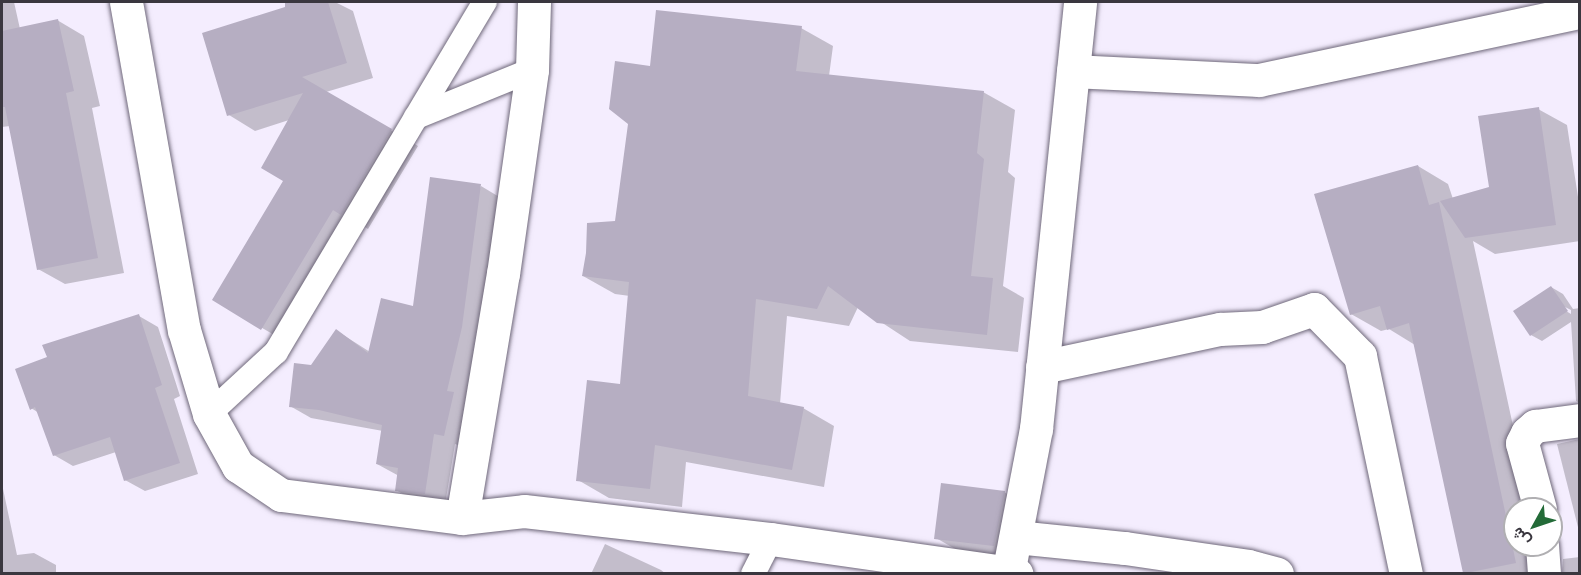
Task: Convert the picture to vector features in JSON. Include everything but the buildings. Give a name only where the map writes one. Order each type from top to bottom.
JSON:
[{"type":"street","points":[[126,2],[184,330],[210,414],[238,466],[280,495],[462,518],[524,511],[771,539],[1012,572],[1016,537],[1036,429],[1080,2]]},
{"type":"street","points":[[462,518],[503,274],[532,70],[534,2]]},
{"type":"street","points":[[1073,71],[1259,80],[1580,12]]},
{"type":"street","points":[[1042,367],[1220,329],[1262,327],[1314,309],[1360,356],[1406,573]]},
{"type":"street","points":[[1537,497],[1522,443],[1527,433],[1535,426],[1580,420]]},
{"type":"street","points":[[1016,537],[1125,548],[1248,566],[1277,573]]},
{"type":"street","points":[[1543,557],[1544,573]]},
{"type":"lane","points":[[210,414],[276,352],[485,2]]},
{"type":"lane","points":[[416,117],[532,70]]},
{"type":"lane","points":[[753,573],[771,539]]}]
